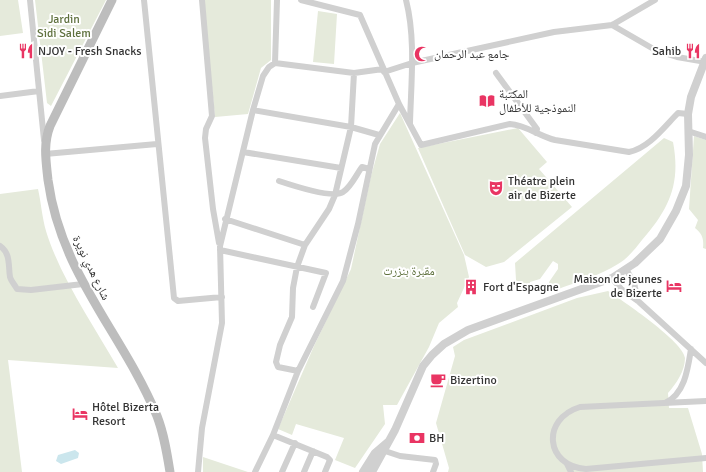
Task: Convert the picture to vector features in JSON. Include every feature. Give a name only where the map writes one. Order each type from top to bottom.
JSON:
[{"type":"main road","name":"شارع هدي نويرة","points":[[112,1],[55,115],[45,150],[50,195],[58,226],[68,255],[82,284],[137,376],[156,415],[163,434],[170,472]]},
{"type":"street","points":[[30,0],[45,150],[158,144]]},
{"type":"street","points":[[144,0],[174,298],[178,301],[222,297]]},
{"type":"street","points":[[198,472],[200,441],[222,323],[220,248],[213,209],[205,138],[212,116],[202,0]]},
{"type":"street","points":[[275,63],[277,0]]},
{"type":"street","points":[[301,0],[360,15],[399,104],[419,143],[424,145],[506,124],[524,127],[554,140],[629,152],[637,151],[645,145],[678,113],[688,114]]},
{"type":"street","points":[[406,0],[409,10],[412,63],[410,125]]},
{"type":"street","points":[[220,248],[253,110],[263,76],[269,67],[275,63],[354,73],[384,70],[554,32],[612,25],[654,0]]},
{"type":"street","points":[[372,472],[390,441],[423,366],[444,344],[468,330],[612,278],[647,253],[660,239],[676,212],[686,186],[689,155],[688,114],[691,97],[706,61],[677,57],[656,51],[612,25]]},
{"type":"street","points":[[298,371],[275,365],[280,345],[292,317],[293,288],[297,267],[305,245],[329,209],[336,195],[351,127],[354,73]]},
{"type":"street","points":[[496,73],[537,129],[536,133]]},
{"type":"street","points":[[0,96],[39,91]]},
{"type":"street","points":[[255,472],[273,435],[298,371],[346,272],[369,169],[379,135],[399,104]]},
{"type":"street","points":[[253,110],[351,127],[379,135]]},
{"type":"street","points":[[688,131],[706,137]]},
{"type":"street","points":[[243,152],[342,168]]},
{"type":"street","points":[[280,181],[300,188],[336,195],[345,190],[362,167],[369,169]]},
{"type":"street","points":[[226,219],[305,245]]},
{"type":"street","points":[[0,246],[4,250],[9,261],[10,277],[17,289],[30,290],[82,284]]},
{"type":"street","points":[[220,248],[326,273],[313,307]]},
{"type":"street","points":[[626,269],[634,283],[638,301]]},
{"type":"street","points":[[612,278],[621,290],[638,301],[706,363]]},
{"type":"street","points":[[664,403],[670,401],[686,376],[691,349]]},
{"type":"street","points":[[706,402],[580,407],[570,410],[557,422],[553,440],[555,450],[560,458],[567,464],[576,468],[586,469],[706,458]]},
{"type":"street","points":[[273,435],[329,458],[325,472]]},
{"type":"street","points":[[363,472],[375,452],[390,441]]},
{"type":"street","points":[[282,472],[295,443]]},
{"type":"street","points":[[304,472],[312,451]]},
{"type":"street","points":[[385,451],[400,456],[434,460],[436,464],[433,472]]},
{"type":"street","points":[[567,464],[570,472]]},
{"type":"green space","points":[[0,0],[18,0],[23,33],[0,36]]},
{"type":"green space","name":"Jardin Sidi Salem","points":[[35,0],[106,0],[51,106],[47,103]]},
{"type":"green space","points":[[203,0],[271,0],[271,60],[261,68],[248,114],[215,117]]},
{"type":"green space","points":[[318,11],[337,14],[334,64],[313,62]]},
{"type":"green space","name":"مقبرة بنزرت","points":[[400,113],[464,255],[469,277],[457,303],[458,307],[439,323],[429,347],[397,405],[383,405],[385,424],[355,468],[335,460],[344,438],[296,424],[292,435],[278,429],[314,346],[351,269],[371,176],[380,144]]},
{"type":"green space","name":"Théatre plein air de Bizerte","points":[[518,128],[547,162],[539,169],[572,207],[504,262],[486,267],[465,255],[418,148]]},
{"type":"green space","points":[[694,136],[706,140],[706,249],[703,248],[703,239],[701,234],[695,228],[698,220],[689,209]]},
{"type":"green space","points":[[664,138],[673,142],[675,157],[674,183],[671,195],[659,218],[631,253],[621,262],[603,272],[556,290],[550,288],[549,282],[558,269],[558,264],[553,261],[540,279],[530,282],[529,287],[525,289],[519,286],[516,280],[515,263]]},
{"type":"green space","points":[[38,189],[46,231],[60,266],[78,301],[118,368],[8,360],[22,472],[0,472],[0,194]]},
{"type":"green space","points":[[608,291],[652,322],[675,342],[682,351],[685,358],[685,363],[680,377],[668,393],[669,408],[688,408],[702,454],[703,472],[448,472],[449,468],[436,423],[455,356],[453,347],[464,340],[577,298]]},
{"type":"green space","points":[[203,457],[248,472],[203,472]]},
{"type":"water","points":[[75,450],[79,453],[78,458],[61,464],[56,461],[58,455]]},
{"type":"place","name":"NJOY - Fresh Snacks","points":[[26,51]]},
{"type":"place","name":"Sahib","points":[[693,51]]},
{"type":"place","name":"جامع عبد الرحمان","points":[[422,54]]},
{"type":"place","name":"المكتبة النموذجية للأطفال","points":[[487,101]]},
{"type":"place","name":"Théatre plein air de Bizerte","points":[[496,188]]},
{"type":"place","name":"Maison de jeunes de Bizerte","points":[[674,286]]},
{"type":"place","name":"Fort d'Espagne","points":[[471,287]]},
{"type":"place","name":"Bizertino","points":[[438,380]]},
{"type":"place","name":"Hôtel Bizerta Resort","points":[[80,414]]},
{"type":"place","name":"BH","points":[[417,438]]}]
